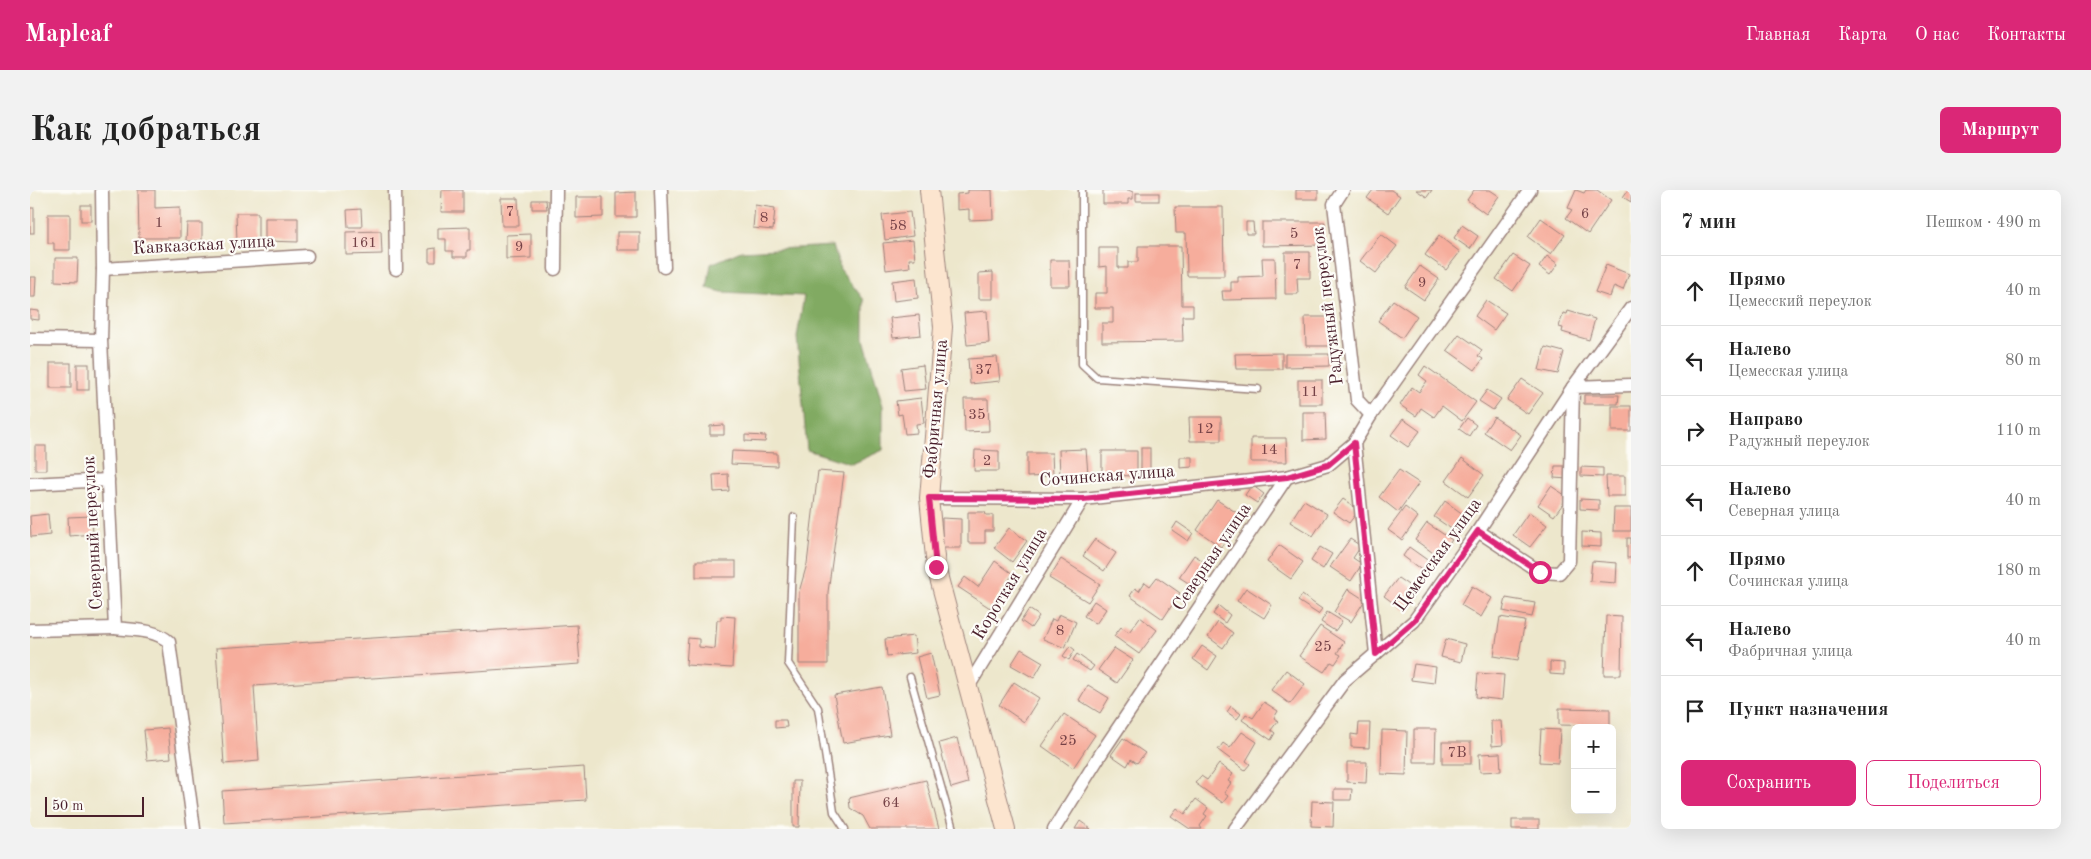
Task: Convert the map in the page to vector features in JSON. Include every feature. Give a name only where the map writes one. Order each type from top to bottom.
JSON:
[{"type":"street","name":"Северный переулок","points":[[102,190],[104,269],[101,340],[115,628],[154,633],[163,636],[169,642],[194,829]]},
{"type":"street","points":[[396,190],[396,269]]},
{"type":"street","points":[[555,269],[556,190]]},
{"type":"street","points":[[661,190],[664,267]]},
{"type":"street","name":"Фабричная улица","points":[[929,190],[943,327],[929,498],[936,567],[1006,829]]},
{"type":"street","name":"Радужный переулок","points":[[1343,190],[1334,204],[1355,390],[1357,400],[1371,415]]},
{"type":"street","points":[[1287,477],[1328,465],[1354,443],[1371,415],[1530,190]]},
{"type":"street","name":"Кавказская улица","points":[[104,269],[307,256]]},
{"type":"street","name":"Цемесская улица","points":[[1235,829],[1345,680],[1414,621],[1478,531],[1573,386],[1631,308]]},
{"type":"street","points":[[30,339],[101,340]]},
{"type":"street","points":[[1478,531],[1540,572],[1559,573],[1569,561],[1573,386],[1631,385]]},
{"type":"street","points":[[1354,443],[1376,654]]},
{"type":"street","name":"Сочинская улица","points":[[929,498],[1083,499],[1287,477]]},
{"type":"street","name":"Северная улица","points":[[1054,829],[1102,752],[1287,477]]},
{"type":"street","points":[[30,484],[108,480]]},
{"type":"street","name":"Короткая улица","points":[[968,687],[1083,499]]},
{"type":"street","points":[[30,630],[115,628]]},
{"type":"lane","points":[[1082,190],[1082,364],[1097,378],[1258,389]]},
{"type":"lane","points":[[794,517],[788,663],[818,708],[834,812],[845,829]]},
{"type":"lane","points":[[910,677],[953,829]]},
{"type":"green space","points":[[833,246],[840,269],[864,300],[864,339],[883,406],[883,450],[852,464],[807,450],[797,337],[804,296],[722,292],[707,288],[711,264],[741,251]]},
{"type":"building","points":[[138,190],[155,190],[155,208],[180,207],[180,238],[139,238]]},
{"type":"building","points":[[442,190],[463,190],[463,212],[441,212]]},
{"type":"building","points":[[968,190],[992,190],[993,219],[969,220],[969,209],[957,210],[957,194],[968,193]]},
{"type":"building","points":[[1103,190],[1128,190],[1133,192],[1133,199],[1128,199],[1128,204],[1103,204]]},
{"type":"building","points":[[1296,190],[1318,190],[1318,199],[1296,199]]},
{"type":"building","points":[[1373,190],[1391,190],[1400,196],[1388,213],[1367,198]]},
{"type":"building","points":[[1416,190],[1432,190],[1427,197]]},
{"type":"building","points":[[1474,190],[1490,190],[1499,196],[1486,214],[1467,200]]},
{"type":"building","points":[[1576,190],[1584,193],[1586,190],[1597,190],[1611,200],[1588,234],[1566,218],[1572,210],[1568,208]]},
{"type":"building","points":[[1628,190],[1631,190],[1631,202],[1623,197]]},
{"type":"building","points":[[636,192],[636,217],[616,217],[616,193]]},
{"type":"building","points":[[1136,193],[1159,193],[1159,201],[1136,201]]},
{"type":"building","points":[[576,197],[603,197],[603,217],[576,218]]},
{"type":"building","points":[[501,198],[518,198],[519,226],[502,226]]},
{"type":"building","points":[[532,200],[546,200],[547,209],[532,209]]},
{"type":"building","points":[[81,205],[91,205],[91,221],[81,221]]},
{"type":"building","points":[[755,205],[775,208],[773,230],[753,228]]},
{"type":"building","points":[[1175,207],[1223,207],[1224,276],[1187,276],[1186,233],[1176,233]]},
{"type":"building","points":[[30,208],[34,208],[34,233],[30,233]]},
{"type":"building","points":[[361,209],[362,227],[348,227],[347,210]]},
{"type":"building","points":[[910,212],[913,236],[885,240],[882,215]]},
{"type":"building","points":[[236,213],[258,213],[258,242],[237,242]]},
{"type":"building","points":[[48,214],[70,214],[70,250],[54,250],[54,243],[48,243]]},
{"type":"building","points":[[265,218],[298,218],[298,242],[265,241]]},
{"type":"building","points":[[1541,218],[1565,235],[1551,254],[1528,237]]},
{"type":"building","points":[[1246,222],[1253,222],[1254,234],[1246,234]]},
{"type":"building","points":[[1262,222],[1325,222],[1325,245],[1262,246]]},
{"type":"building","points":[[187,223],[202,223],[202,241],[186,241]]},
{"type":"building","points":[[1462,225],[1478,236],[1470,249],[1454,238]]},
{"type":"building","points":[[470,227],[470,250],[467,250],[467,257],[453,257],[453,251],[446,251],[446,239],[438,239],[438,228]]},
{"type":"building","points":[[381,231],[382,254],[346,255],[346,232]]},
{"type":"building","points":[[617,232],[640,232],[640,250],[617,250]]},
{"type":"building","points":[[531,234],[531,258],[506,259],[506,235]]},
{"type":"building","points":[[1381,234],[1397,246],[1376,273],[1360,261]]},
{"type":"building","points":[[1439,236],[1460,252],[1446,270],[1425,255]]},
{"type":"building","points":[[913,240],[915,259],[909,259],[910,267],[886,270],[883,243]]},
{"type":"building","points":[[1138,246],[1181,246],[1182,305],[1193,305],[1193,316],[1182,316],[1183,341],[1102,342],[1102,323],[1113,323],[1113,308],[1095,308],[1095,293],[1107,293],[1107,266],[1099,267],[1099,248],[1118,248],[1118,268],[1128,268],[1128,262],[1138,262]]},
{"type":"building","points":[[436,248],[436,262],[429,262],[429,249]]},
{"type":"building","points":[[1285,252],[1310,252],[1310,278],[1297,278],[1298,294],[1285,294]]},
{"type":"building","points":[[1513,255],[1530,266],[1513,291],[1496,279]]},
{"type":"building","points":[[1547,256],[1558,264],[1550,275],[1539,267]]},
{"type":"building","points":[[55,258],[78,258],[77,282],[55,281]]},
{"type":"building","points":[[1262,258],[1275,258],[1276,299],[1223,300],[1222,291],[1231,291],[1231,282],[1238,282],[1238,277],[1263,276]]},
{"type":"building","points":[[1050,260],[1069,260],[1070,286],[1050,286]]},
{"type":"building","points":[[1606,265],[1629,274],[1623,290],[1614,286],[1610,297],[1595,292]]},
{"type":"building","points":[[1420,266],[1439,279],[1424,300],[1405,287]]},
{"type":"building","points":[[993,272],[993,299],[979,299],[979,273]]},
{"type":"building","points":[[30,277],[36,277],[35,297],[30,297]]},
{"type":"building","points":[[916,278],[918,298],[894,301],[892,281]]},
{"type":"building","points":[[1393,300],[1417,316],[1402,338],[1378,321]]},
{"type":"building","points":[[1486,300],[1506,313],[1494,330],[1475,316]]},
{"type":"building","points":[[30,310],[39,311],[39,320],[30,319]]},
{"type":"building","points":[[987,311],[989,343],[967,345],[964,313]]},
{"type":"building","points":[[1568,311],[1595,319],[1589,340],[1562,332],[1563,328],[1559,327],[1563,313],[1567,314]]},
{"type":"building","points":[[919,315],[921,335],[893,338],[890,318]]},
{"type":"building","points":[[1305,317],[1328,317],[1329,346],[1306,346]]},
{"type":"building","points":[[1459,334],[1482,350],[1478,356],[1483,359],[1475,370],[1447,350]]},
{"type":"building","points":[[1545,347],[1564,352],[1558,374],[1539,370]]},
{"type":"building","points":[[1282,353],[1282,369],[1236,369],[1235,354]]},
{"type":"building","points":[[1285,354],[1329,354],[1329,366],[1285,367]]},
{"type":"building","points":[[997,357],[1000,381],[970,384],[968,359]]},
{"type":"building","points":[[50,363],[71,363],[71,388],[50,388]]},
{"type":"building","points":[[77,364],[89,364],[89,390],[77,390]]},
{"type":"building","points":[[923,365],[926,389],[904,391],[901,368]]},
{"type":"building","points":[[1425,366],[1476,402],[1462,421],[1442,406],[1434,417],[1421,408],[1416,416],[1400,405],[1412,387],[1419,392],[1427,381],[1419,375]]},
{"type":"building","points":[[1522,379],[1543,393],[1528,414],[1507,400]]},
{"type":"building","points":[[1298,380],[1322,380],[1322,404],[1298,404]]},
{"type":"building","points":[[1487,390],[1501,399],[1493,410],[1479,401]]},
{"type":"building","points":[[1584,395],[1619,395],[1618,404],[1584,404]]},
{"type":"building","points":[[921,398],[924,423],[916,424],[917,433],[905,434],[902,414],[898,415],[896,401]]},
{"type":"building","points":[[964,399],[988,399],[989,431],[965,432]]},
{"type":"building","points":[[1612,406],[1631,406],[1631,431],[1612,431]]},
{"type":"building","points":[[1303,412],[1325,412],[1326,439],[1303,440]]},
{"type":"building","points":[[1189,417],[1221,417],[1221,441],[1190,441]]},
{"type":"building","points":[[1494,417],[1521,435],[1510,450],[1484,432]]},
{"type":"building","points":[[1467,418],[1476,425],[1469,436],[1459,429]]},
{"type":"building","points":[[1403,419],[1420,431],[1408,447],[1391,435]]},
{"type":"building","points":[[724,425],[724,435],[710,435],[710,426]]},
{"type":"building","points":[[745,435],[766,436],[765,442],[745,441]]},
{"type":"building","points":[[1251,438],[1286,438],[1287,462],[1251,462]]},
{"type":"building","points":[[35,446],[46,446],[46,470],[35,470]]},
{"type":"building","points":[[1141,448],[1150,448],[1150,474],[1141,474]]},
{"type":"building","points":[[1086,449],[1088,474],[1060,476],[1059,450]]},
{"type":"building","points":[[975,450],[999,451],[999,471],[974,471]]},
{"type":"building","points":[[732,451],[777,453],[777,466],[731,464]]},
{"type":"building","points":[[1102,451],[1137,451],[1137,476],[1102,475]]},
{"type":"building","points":[[1027,453],[1052,453],[1053,476],[1027,477]]},
{"type":"building","points":[[1180,457],[1192,457],[1192,467],[1180,468]]},
{"type":"building","points":[[1462,458],[1484,475],[1468,497],[1446,481]]},
{"type":"building","points":[[1555,466],[1569,466],[1568,479],[1554,478]]},
{"type":"building","points":[[1581,467],[1603,468],[1603,477],[1581,476]]},
{"type":"building","points":[[1399,470],[1419,483],[1398,512],[1379,497]]},
{"type":"building","points":[[818,471],[844,473],[828,592],[828,664],[799,664],[799,592],[807,564]]},
{"type":"building","points":[[728,474],[729,491],[714,492],[713,475]]},
{"type":"building","points":[[1606,476],[1625,476],[1625,496],[1607,496]]},
{"type":"building","points":[[1252,485],[1264,494],[1257,503],[1245,495]]},
{"type":"building","points":[[1551,486],[1568,497],[1554,516],[1538,505]]},
{"type":"building","points":[[1343,499],[1359,510],[1349,523],[1333,512]]},
{"type":"building","points":[[1580,499],[1599,500],[1599,510],[1580,509]]},
{"type":"building","points":[[1217,500],[1237,513],[1222,534],[1227,538],[1221,547],[1197,530]]},
{"type":"building","points":[[1304,500],[1327,514],[1313,536],[1290,522]]},
{"type":"building","points":[[1445,501],[1467,517],[1456,532],[1434,517]]},
{"type":"building","points":[[1405,507],[1418,517],[1402,540],[1388,530]]},
{"type":"building","points":[[1614,508],[1631,508],[1631,531],[1613,531]]},
{"type":"building","points":[[968,512],[985,512],[986,515],[993,515],[993,531],[985,531],[985,543],[968,543]]},
{"type":"building","points":[[1529,512],[1547,525],[1530,547],[1513,535]]},
{"type":"building","points":[[48,514],[50,535],[31,537],[30,516]]},
{"type":"building","points":[[92,516],[93,534],[69,536],[68,517]]},
{"type":"building","points":[[942,518],[961,519],[961,548],[942,548]]},
{"type":"building","points":[[1177,522],[1193,533],[1188,541],[1172,530]]},
{"type":"building","points":[[1427,523],[1452,540],[1439,557],[1415,540]]},
{"type":"building","points":[[1009,528],[1027,541],[1012,562],[994,548]]},
{"type":"building","points":[[1582,532],[1601,533],[1601,547],[1582,546]]},
{"type":"building","points":[[1627,538],[1631,538],[1631,558],[1627,558]]},
{"type":"building","points":[[1095,539],[1116,553],[1104,571],[1083,556]]},
{"type":"building","points":[[1350,539],[1361,546],[1353,558],[1362,564],[1351,581],[1330,567]]},
{"type":"building","points":[[1279,545],[1303,562],[1291,579],[1267,562]]},
{"type":"building","points":[[1320,547],[1332,554],[1323,569],[1311,561]]},
{"type":"building","points":[[1409,547],[1430,562],[1424,572],[1403,556]]},
{"type":"building","points":[[1194,555],[1211,566],[1196,588],[1179,577]]},
{"type":"building","points":[[1061,559],[1100,584],[1088,602],[1049,578]]},
{"type":"building","points":[[696,561],[736,561],[736,577],[696,577]]},
{"type":"building","points":[[995,561],[1013,574],[990,608],[958,587],[965,577],[978,587]]},
{"type":"building","points":[[1592,561],[1617,563],[1616,583],[1590,581]]},
{"type":"building","points":[[1157,577],[1180,593],[1163,619],[1130,596],[1135,588],[1139,591],[1145,582],[1150,586]]},
{"type":"building","points":[[1398,578],[1417,591],[1403,610],[1384,596]]},
{"type":"building","points":[[1472,586],[1492,598],[1481,617],[1461,605]]},
{"type":"building","points":[[1246,588],[1272,605],[1264,618],[1237,601]]},
{"type":"building","points":[[1348,589],[1365,600],[1351,622],[1334,612]]},
{"type":"building","points":[[1302,595],[1322,609],[1318,614],[1298,601]]},
{"type":"building","points":[[1506,598],[1535,603],[1532,617],[1503,611]]},
{"type":"building","points":[[1094,601],[1106,609],[1096,624],[1084,616]]},
{"type":"building","points":[[1219,606],[1230,615],[1225,623],[1213,614]]},
{"type":"building","points":[[1029,609],[1039,616],[1031,628],[1021,621]]},
{"type":"building","points":[[1327,612],[1342,621],[1335,631],[1321,622]]},
{"type":"building","points":[[1059,614],[1076,622],[1065,648],[1043,639],[1052,619],[1056,621]]},
{"type":"building","points":[[721,616],[735,617],[732,668],[686,665],[688,638],[699,639],[699,647],[715,649],[717,620],[721,620]]},
{"type":"building","points":[[1606,616],[1622,617],[1621,675],[1604,675]]},
{"type":"building","points":[[1140,617],[1157,630],[1139,654],[1114,636],[1121,627],[1129,632]]},
{"type":"building","points":[[1500,617],[1525,621],[1518,660],[1494,656]]},
{"type":"building","points":[[1218,622],[1233,633],[1223,648],[1208,637]]},
{"type":"building","points":[[577,625],[580,664],[254,686],[259,761],[224,764],[216,648]]},
{"type":"building","points":[[1320,626],[1344,642],[1337,653],[1341,655],[1335,664],[1331,662],[1324,672],[1299,656]]},
{"type":"building","points":[[914,636],[916,653],[887,656],[885,639]]},
{"type":"building","points":[[1446,639],[1465,644],[1461,662],[1441,657]]},
{"type":"building","points":[[1070,646],[1075,650],[1069,660],[1063,656]]},
{"type":"building","points":[[1202,646],[1217,656],[1208,670],[1193,659]]},
{"type":"building","points":[[1114,648],[1133,660],[1117,683],[1098,670]]},
{"type":"building","points":[[1021,649],[1043,662],[1034,678],[1011,665]]},
{"type":"building","points":[[931,653],[940,695],[927,698],[917,657]]},
{"type":"building","points":[[1077,654],[1094,666],[1090,671],[1073,660]]},
{"type":"building","points":[[1550,662],[1564,663],[1564,675],[1550,674]]},
{"type":"building","points":[[1414,664],[1436,667],[1434,683],[1411,680]]},
{"type":"building","points":[[1286,670],[1305,684],[1290,704],[1271,690]]},
{"type":"building","points":[[1478,673],[1504,675],[1502,700],[1476,697]]},
{"type":"building","points":[[1014,682],[1039,698],[1024,722],[999,705]]},
{"type":"building","points":[[1088,685],[1109,698],[1100,713],[1079,700]]},
{"type":"building","points":[[882,687],[890,735],[843,743],[834,695]]},
{"type":"building","points":[[1264,702],[1278,711],[1274,718],[1278,721],[1271,730],[1275,733],[1271,740],[1242,720],[1246,714],[1253,718]]},
{"type":"building","points":[[1231,706],[1241,714],[1237,719],[1227,712]]},
{"type":"building","points":[[1559,708],[1610,709],[1610,724],[1559,725]]},
{"type":"building","points":[[1064,714],[1095,735],[1073,768],[1042,746]]},
{"type":"building","points":[[775,720],[786,720],[787,727],[775,728]]},
{"type":"building","points":[[1491,721],[1501,721],[1503,745],[1492,746]]},
{"type":"building","points":[[1359,723],[1370,723],[1369,748],[1351,747],[1351,734],[1358,735]]},
{"type":"building","points":[[168,728],[171,758],[147,760],[144,730]]},
{"type":"building","points":[[1414,729],[1436,729],[1435,762],[1414,762]]},
{"type":"building","points":[[1541,729],[1560,730],[1558,763],[1539,762]]},
{"type":"building","points":[[1382,730],[1407,731],[1406,775],[1381,774]]},
{"type":"building","points":[[1242,732],[1257,742],[1246,761],[1250,764],[1245,770],[1218,750],[1223,743],[1230,748]]},
{"type":"building","points":[[957,738],[968,783],[951,788],[939,743]]},
{"type":"building","points":[[1123,738],[1145,753],[1137,763],[1131,759],[1127,766],[1111,755]]},
{"type":"building","points":[[1442,742],[1471,742],[1471,764],[1442,764]]},
{"type":"building","points":[[1500,753],[1501,771],[1480,772],[1479,754]]},
{"type":"building","points":[[1347,762],[1367,762],[1366,783],[1347,782]]},
{"type":"building","points":[[1219,764],[1233,774],[1228,781],[1231,783],[1224,793],[1228,796],[1223,803],[1195,783],[1201,776],[1207,780]]},
{"type":"building","points":[[584,767],[586,800],[224,823],[222,791]]},
{"type":"building","points":[[926,780],[939,829],[870,829],[863,816],[850,808],[849,798]]},
{"type":"building","points":[[793,781],[800,781],[799,827],[793,827]]},
{"type":"building","points":[[1334,789],[1352,789],[1351,800],[1334,800]]},
{"type":"building","points":[[1196,799],[1208,808],[1204,814],[1207,816],[1200,826],[1202,829],[1190,829],[1171,816],[1177,808],[1185,814]]},
{"type":"building","points":[[1312,801],[1334,802],[1333,827],[1311,826]]},
{"type":"building","points":[[1512,820],[1539,820],[1539,829],[1512,829]]},
{"type":"building","points":[[1080,821],[1091,829],[1075,829]]},
{"type":"route","points":[[936,567],[929,498],[1083,499],[1287,477],[1328,465],[1354,443],[1376,654],[1414,621],[1478,531],[1540,572]]}]
